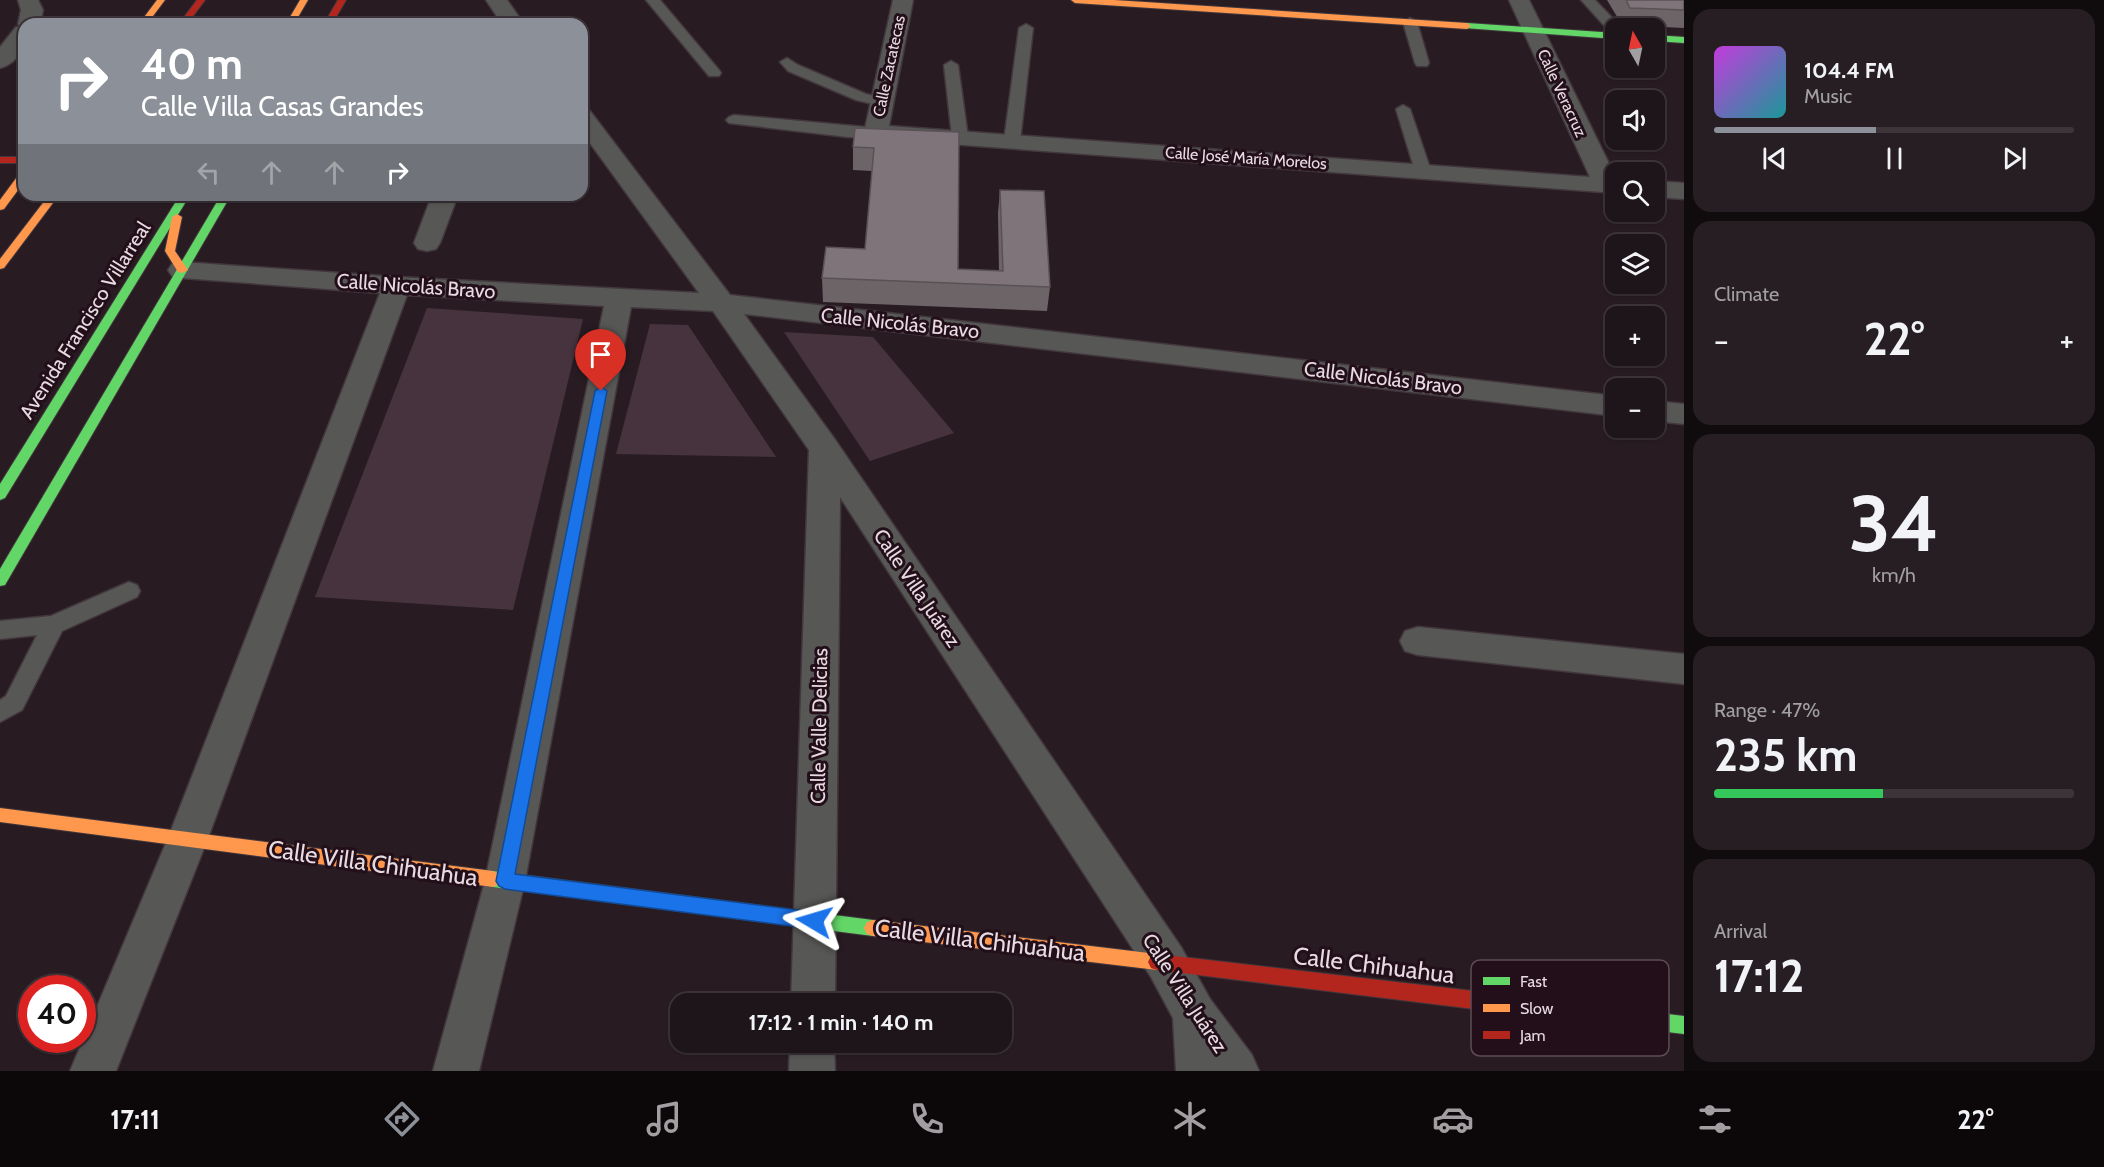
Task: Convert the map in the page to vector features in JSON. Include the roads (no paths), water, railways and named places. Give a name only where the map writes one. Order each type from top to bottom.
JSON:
[{"type":"main road","points":[[148,18],[161,0]]},
{"type":"main road","points":[[188,18],[201,0]]},
{"type":"main road","points":[[294,18],[304,0]]},
{"type":"main road","points":[[332,18],[342,0]]},
{"type":"main road","points":[[1075,0],[1605,35]]},
{"type":"main road","points":[[1665,39],[1684,40]]},
{"type":"main road","points":[[0,160],[18,160]]},
{"type":"main road","points":[[0,207],[6,191],[18,180]]},
{"type":"main road","points":[[0,267],[50,201]]},
{"type":"main road","name":"Avenida Francisco Villarreal","points":[[0,495],[182,201]]},
{"type":"main road","points":[[182,270],[170,258],[169,248],[183,201]]},
{"type":"main road","points":[[0,581],[222,201]]},
{"type":"main road","name":"Calle Villa Chihuahua","points":[[0,815],[814,921],[1166,962]]},
{"type":"main road","name":"Calle Chihuahua","points":[[1166,962],[1471,999]]},
{"type":"main road","name":"Calle Chihuahua","points":[[1669,1023],[1684,1025]]},
{"type":"street","points":[[28,0],[32,10],[30,18]]},
{"type":"street","points":[[496,0],[507,18]]},
{"type":"street","name":"Calle Zacatecas","points":[[876,133],[903,0]]},
{"type":"street","name":"Calle Veracruz","points":[[1519,0],[1605,174]]},
{"type":"street","points":[[0,61],[18,39]]},
{"type":"street","name":"Calle Villa Juárez","points":[[588,124],[721,303],[825,449],[1166,962],[1195,1014],[1236,1071]]},
{"type":"street","name":"Calle José María Morelos","points":[[876,133],[960,137],[1605,186]]},
{"type":"street","points":[[1665,190],[1684,191]]},
{"type":"street","points":[[427,243],[443,201]]},
{"type":"street","name":"Calle Nicolás Bravo","points":[[182,270],[397,286],[721,303],[1605,405]]},
{"type":"street","points":[[93,1071],[188,838],[397,286]]},
{"type":"street","points":[[456,1071],[505,881],[619,298]]},
{"type":"street","points":[[1665,412],[1684,414]]},
{"type":"street","name":"Calle Valle Delicias","points":[[813,993],[825,449]]},
{"type":"street","points":[[1418,641],[1684,669]]},
{"type":"street","points":[[1195,1014],[1198,1071]]},
{"type":"street","points":[[812,1053],[812,1071]]},
{"type":"lane","points":[[653,0],[714,73]]},
{"type":"lane","points":[[1588,0],[1605,18]]},
{"type":"lane","points":[[1410,22],[1422,63]]},
{"type":"lane","points":[[1012,141],[1026,28]]},
{"type":"lane","points":[[787,62],[793,68],[861,97],[882,102]]},
{"type":"lane","points":[[951,65],[960,137]]},
{"type":"lane","points":[[1403,109],[1423,171]]},
{"type":"lane","points":[[734,120],[876,133]]},
{"type":"lane","points":[[0,630],[54,625],[129,591]]},
{"type":"lane","points":[[0,712],[15,703],[54,625]]}]
